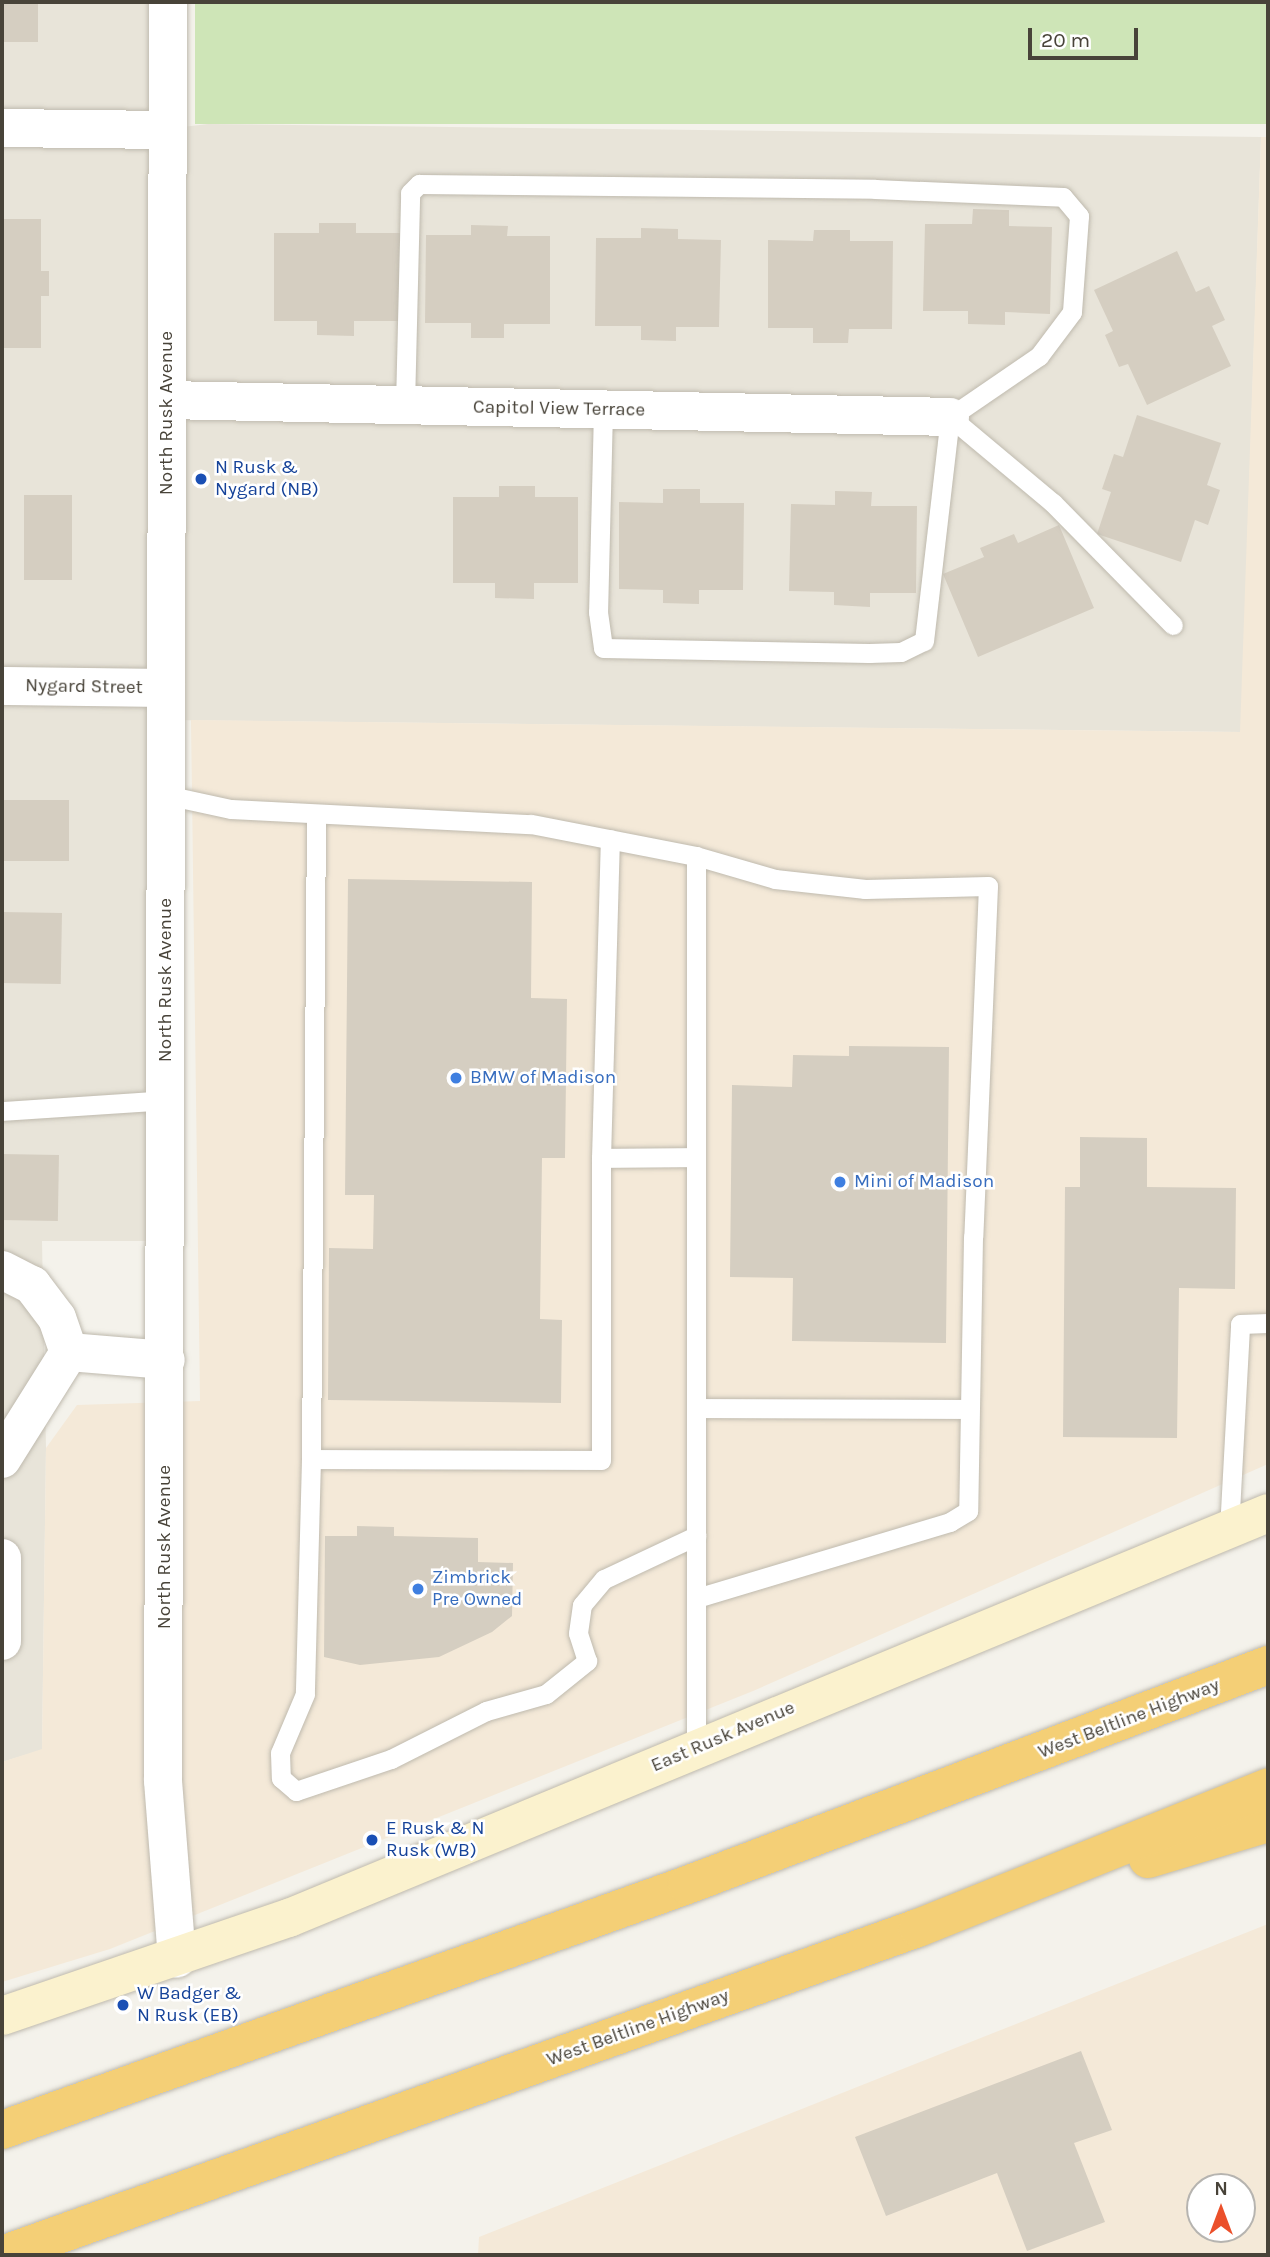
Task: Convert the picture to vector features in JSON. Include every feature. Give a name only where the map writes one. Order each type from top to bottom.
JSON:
[{"type":"highway","points":[[1204,1691],[1268,1659]]},
{"type":"highway","name":"West Beltline Highway","points":[[2,2130],[687,1885],[1268,1665]]},
{"type":"highway","name":"West Beltline Highway","points":[[2,2255],[918,1928],[1268,1787]]},
{"type":"highway","points":[[918,1928],[1268,1823]]},
{"type":"street","name":"North Rusk Avenue","points":[[168,2],[165,130],[167,1100],[163,1781],[177,1958]]},
{"type":"street","points":[[2,128],[165,130]]},
{"type":"street","name":"Capitol View Terrace","points":[[167,400],[950,417]]},
{"type":"street","name":"Nygard Street","points":[[2,686],[166,688]]},
{"type":"street","points":[[2,1270],[32,1285],[57,1318],[69,1352]]},
{"type":"street","points":[[69,1352],[166,1360]]},
{"type":"street","points":[[2,1459],[69,1352]]},
{"type":"street","name":"East Rusk Avenue","points":[[2,2016],[289,1918],[1268,1513]]},
{"type":"street","points":[[2,1558],[2,1641]]},
{"type":"lane","points":[[405,405],[410,193],[419,184],[861,189],[1063,197],[1079,216],[1072,312],[1039,356],[950,417],[924,641],[901,652],[603,648],[598,612],[603,410]]},
{"type":"lane","points":[[950,417],[1053,503],[1173,625]]},
{"type":"lane","points":[[166,795],[231,809],[531,824],[696,856],[775,879],[865,889],[988,886],[968,1511],[950,1522],[696,1598]]},
{"type":"lane","points":[[316,814],[311,1459],[305,1694],[280,1753],[281,1778],[296,1791],[391,1759],[486,1711],[547,1694],[587,1661],[578,1633],[582,1605],[604,1579],[696,1536]]},
{"type":"lane","points":[[311,1459],[601,1460],[601,1158],[610,839]]},
{"type":"lane","points":[[696,856],[696,1748]]},
{"type":"lane","points":[[2,1111],[167,1100]]},
{"type":"lane","points":[[601,1158],[696,1157]]},
{"type":"lane","points":[[1229,1530],[1240,1324],[1268,1323]]},
{"type":"lane","points":[[696,1408],[970,1409]]},
{"type":"shaded area","points":[[2,2],[168,2],[166,129],[208,124],[1261,137],[1241,732],[166,720],[168,1241],[42,1241],[46,1448],[42,1750],[2,1762]]},
{"type":"shaded area","points":[[1261,137],[1268,137],[1268,1464],[753,1691],[110,1949],[2,1982],[2,1762],[42,1749],[46,1448],[77,1405],[200,1401],[191,720],[1240,732]]},
{"type":"shaded area","points":[[1268,1924],[1268,2255],[478,2255],[479,2237]]},
{"type":"green space","points":[[195,2],[1268,2],[1268,124],[195,124]]},
{"type":"building","points":[[2,2],[38,2],[38,42],[2,42]]},
{"type":"building","points":[[973,209],[1009,210],[1009,226],[1052,227],[1050,314],[1005,312],[1005,325],[968,324],[968,311],[923,311],[925,224],[972,224]]},
{"type":"building","points":[[2,219],[41,219],[41,271],[49,271],[49,296],[41,296],[41,348],[2,348]]},
{"type":"building","points":[[319,223],[356,223],[356,233],[400,233],[400,321],[354,321],[354,336],[317,335],[317,321],[274,321],[274,233],[319,233]]},
{"type":"building","points":[[471,225],[508,226],[507,236],[550,236],[550,324],[504,324],[504,338],[471,338],[471,323],[425,323],[426,235],[471,235]]},
{"type":"building","points":[[641,228],[678,229],[678,239],[721,240],[719,327],[676,327],[676,341],[641,340],[641,326],[595,326],[596,238],[641,238]]},
{"type":"building","points":[[814,230],[850,230],[850,241],[893,241],[892,329],[849,329],[848,343],[813,343],[813,328],[768,328],[768,240],[813,241]]},
{"type":"building","points":[[1177,251],[1196,292],[1209,286],[1225,320],[1212,326],[1231,366],[1147,405],[1128,364],[1119,367],[1105,335],[1113,331],[1094,290]]},
{"type":"building","points":[[1137,415],[1221,443],[1207,485],[1220,490],[1208,525],[1195,520],[1181,562],[1097,534],[1111,492],[1102,489],[1114,454],[1123,457]]},
{"type":"building","points":[[499,486],[535,486],[535,497],[578,497],[578,583],[534,583],[534,599],[495,598],[495,583],[453,583],[453,497],[499,497]]},
{"type":"building","points":[[663,489],[700,489],[700,503],[744,503],[743,590],[699,590],[699,604],[663,603],[663,590],[619,589],[619,502],[663,503]]},
{"type":"building","points":[[835,491],[872,492],[871,506],[917,506],[916,593],[870,593],[870,607],[834,605],[834,592],[789,591],[791,504],[835,505]]},
{"type":"building","points":[[24,495],[72,495],[72,580],[24,580]]},
{"type":"building","points":[[1059,525],[1094,608],[978,657],[943,574],[984,557],[980,548],[1014,534],[1018,543]]},
{"type":"building","points":[[2,800],[69,800],[69,861],[2,861]]},
{"type":"building","name":"BMW of Madison","points":[[348,879],[532,882],[531,998],[567,999],[565,1158],[542,1158],[540,1319],[562,1320],[561,1403],[328,1400],[329,1248],[373,1249],[374,1195],[345,1195]]},
{"type":"building","points":[[2,912],[62,913],[61,984],[2,983]]},
{"type":"building","name":"Mini of Madison","points":[[849,1046],[949,1047],[946,1343],[792,1341],[793,1278],[730,1277],[732,1085],[792,1087],[793,1055],[849,1056]]},
{"type":"building","points":[[1080,1137],[1147,1138],[1147,1187],[1236,1188],[1235,1289],[1179,1288],[1177,1438],[1063,1437],[1065,1187],[1080,1187]]},
{"type":"building","points":[[2,1154],[59,1155],[58,1221],[2,1220]]},
{"type":"building","name":"Zimbrick Pre Owned","points":[[357,1526],[394,1527],[394,1536],[478,1538],[478,1562],[513,1563],[512,1616],[492,1632],[439,1657],[360,1665],[324,1657],[325,1536],[357,1536]]},
{"type":"building","points":[[1081,2051],[1112,2130],[1074,2143],[1105,2222],[1027,2251],[997,2173],[886,2216],[855,2137]]},
{"type":"place","name":"N Rusk & Nygard (NB)","points":[[201,479]]},
{"type":"place","name":"BMW of Madison","points":[[456,1078]]},
{"type":"place","name":"Mini of Madison","points":[[840,1182]]},
{"type":"place","name":"Zimbrick Pre Owned","points":[[418,1589]]},
{"type":"place","name":"E Rusk & N Rusk (WB)","points":[[372,1840]]},
{"type":"place","name":"W Badger & N Rusk (EB)","points":[[123,2005]]}]
